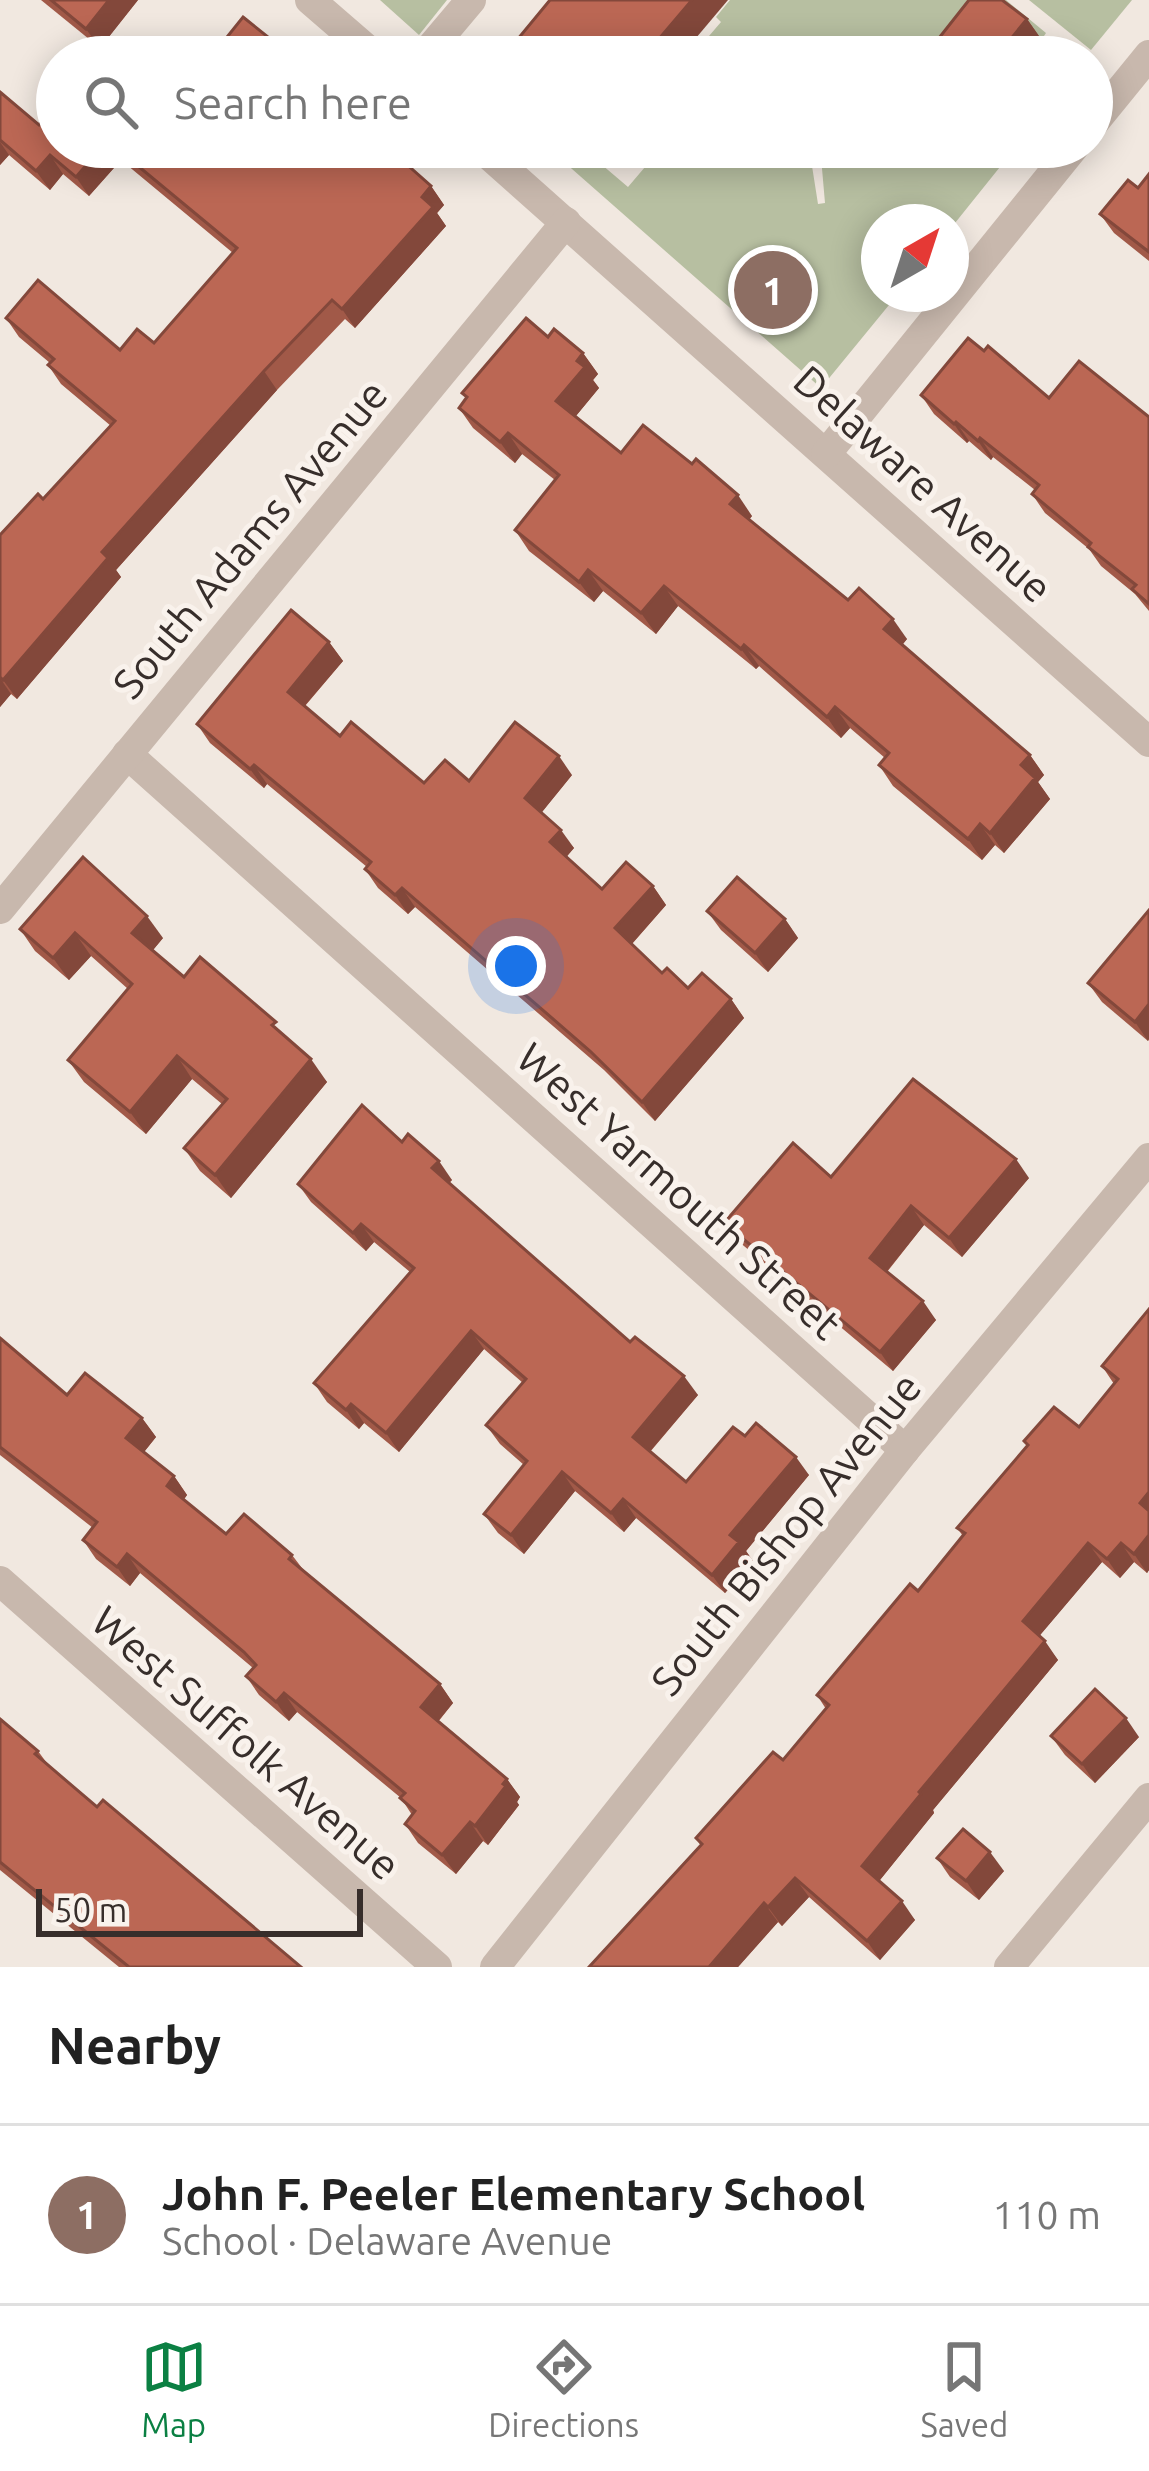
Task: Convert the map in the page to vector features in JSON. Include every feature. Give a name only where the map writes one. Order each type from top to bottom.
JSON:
[{"type":"street","points":[[310,0],[352,36]]},
{"type":"street","points":[[441,36],[471,0]]},
{"type":"street","points":[[1113,99],[1149,55]]},
{"type":"street","name":"Delaware Avenue","points":[[504,168],[1149,742]]},
{"type":"street","points":[[826,454],[1057,168]]},
{"type":"street","name":"South Adams Avenue","points":[[0,909],[566,222]]},
{"type":"street","name":"West Yarmouth Street","points":[[128,754],[905,1450]]},
{"type":"street","name":"South Bishop Avenue","points":[[495,1967],[905,1450],[1149,1158]]},
{"type":"street","name":"West Suffolk Avenue","points":[[0,1581],[437,1967]]},
{"type":"street","points":[[1009,1967],[1149,1798]]},
{"type":"green space","points":[[380,0],[447,0],[419,35]]},
{"type":"green space","points":[[730,0],[1006,0],[1046,33],[1038,36],[1001,6],[977,36],[709,36],[721,22],[716,17]]},
{"type":"green space","points":[[1029,0],[1132,0],[1102,36],[1074,36]]},
{"type":"green space","points":[[571,168],[606,168],[628,187],[644,168],[812,168],[818,204],[825,203],[822,168],[999,168],[969,206],[861,204],[861,312],[883,312],[821,388]]},
{"type":"building","points":[[51,0],[109,0],[86,29]]},
{"type":"building","points":[[550,0],[692,0],[661,36],[520,36]]},
{"type":"building","points":[[969,0],[1002,0],[1027,19],[1013,36],[941,36]]},
{"type":"building","points":[[243,17],[267,36],[228,36]]},
{"type":"building","points":[[0,92],[36,122],[39,168],[36,171],[0,140]]},
{"type":"building","points":[[140,168],[411,168],[431,186],[422,197],[433,207],[342,309],[332,300],[264,371],[102,552],[108,558],[3,680],[0,535],[38,494],[43,499],[115,421],[48,365],[54,359],[6,318],[38,280],[120,350],[137,329],[154,343],[237,248]]},
{"type":"building","points":[[1149,174],[1149,252],[1100,214],[1128,180],[1138,188]]},
{"type":"building","points":[[526,318],[548,337],[554,329],[583,353],[577,361],[585,367],[556,401],[621,453],[643,425],[692,464],[696,459],[738,495],[730,504],[848,600],[859,588],[893,619],[884,629],[1030,755],[1021,765],[1035,778],[990,833],[980,824],[968,839],[879,765],[889,753],[835,707],[827,717],[744,645],[741,649],[664,586],[641,613],[588,570],[579,582],[515,530],[559,475],[508,433],[500,442],[459,408],[467,397],[462,393]]},
{"type":"building","points":[[968,338],[984,351],[988,346],[1049,398],[1079,361],[1149,417],[1149,604],[1132,589],[1136,585],[1032,494],[1039,485],[921,395]]},
{"type":"building","points":[[291,610],[329,642],[288,692],[340,736],[351,722],[424,783],[445,760],[469,781],[515,722],[559,756],[525,798],[561,830],[550,842],[602,889],[626,862],[653,886],[615,928],[662,973],[667,968],[688,988],[702,973],[731,999],[642,1102],[402,888],[395,895],[365,869],[371,862],[197,724]]},
{"type":"building","points":[[83,857],[147,916],[132,933],[184,977],[200,957],[311,1059],[215,1175],[184,1148],[227,1099],[177,1056],[130,1112],[68,1060],[132,984],[75,933],[53,958],[20,929]]},
{"type":"building","points":[[737,877],[785,919],[755,953],[707,911]]},
{"type":"building","points":[[1149,910],[1149,1004],[1135,1022],[1088,983]]},
{"type":"building","points":[[913,1079],[1016,1159],[949,1238],[911,1206],[870,1258],[923,1301],[880,1352],[724,1223],[793,1143],[831,1177]]},
{"type":"building","points":[[362,1105],[402,1142],[408,1134],[439,1161],[432,1168],[630,1342],[635,1337],[684,1376],[633,1437],[686,1482],[733,1427],[745,1436],[756,1423],[796,1457],[730,1535],[739,1542],[712,1575],[623,1499],[611,1513],[562,1472],[511,1535],[484,1514],[527,1461],[486,1425],[526,1379],[471,1331],[386,1433],[351,1404],[346,1410],[314,1383],[414,1268],[361,1224],[353,1233],[298,1184]]},
{"type":"building","points":[[1149,1309],[1149,1492],[1140,1503],[1149,1511],[1149,1535],[1134,1554],[1121,1543],[1107,1559],[1088,1543],[1023,1621],[1045,1641],[862,1866],[902,1901],[867,1941],[795,1878],[768,1907],[764,1903],[709,1967],[589,1967],[702,1844],[696,1838],[773,1752],[783,1760],[829,1705],[817,1695],[910,1584],[918,1591],[965,1533],[957,1528],[1054,1407],[1079,1427],[1118,1379],[1102,1366]]},
{"type":"building","points":[[0,1338],[67,1395],[85,1373],[142,1418],[126,1438],[174,1476],[167,1486],[226,1534],[244,1514],[292,1555],[289,1559],[440,1684],[421,1707],[507,1779],[475,1826],[470,1822],[442,1855],[405,1824],[415,1811],[400,1798],[405,1793],[284,1693],[276,1702],[246,1676],[256,1665],[244,1652],[127,1554],[117,1567],[83,1540],[97,1522],[0,1447]]},
{"type":"building","points":[[1095,1689],[1126,1718],[1082,1764],[1051,1736]]},
{"type":"building","points":[[0,1719],[97,1807],[103,1800],[301,1967],[129,1967],[0,1862]]},
{"type":"building","points":[[963,1829],[990,1852],[966,1881],[937,1858]]},
{"type":"place","name":"John F. Peeler Elementary School","points":[[773,290]]}]
